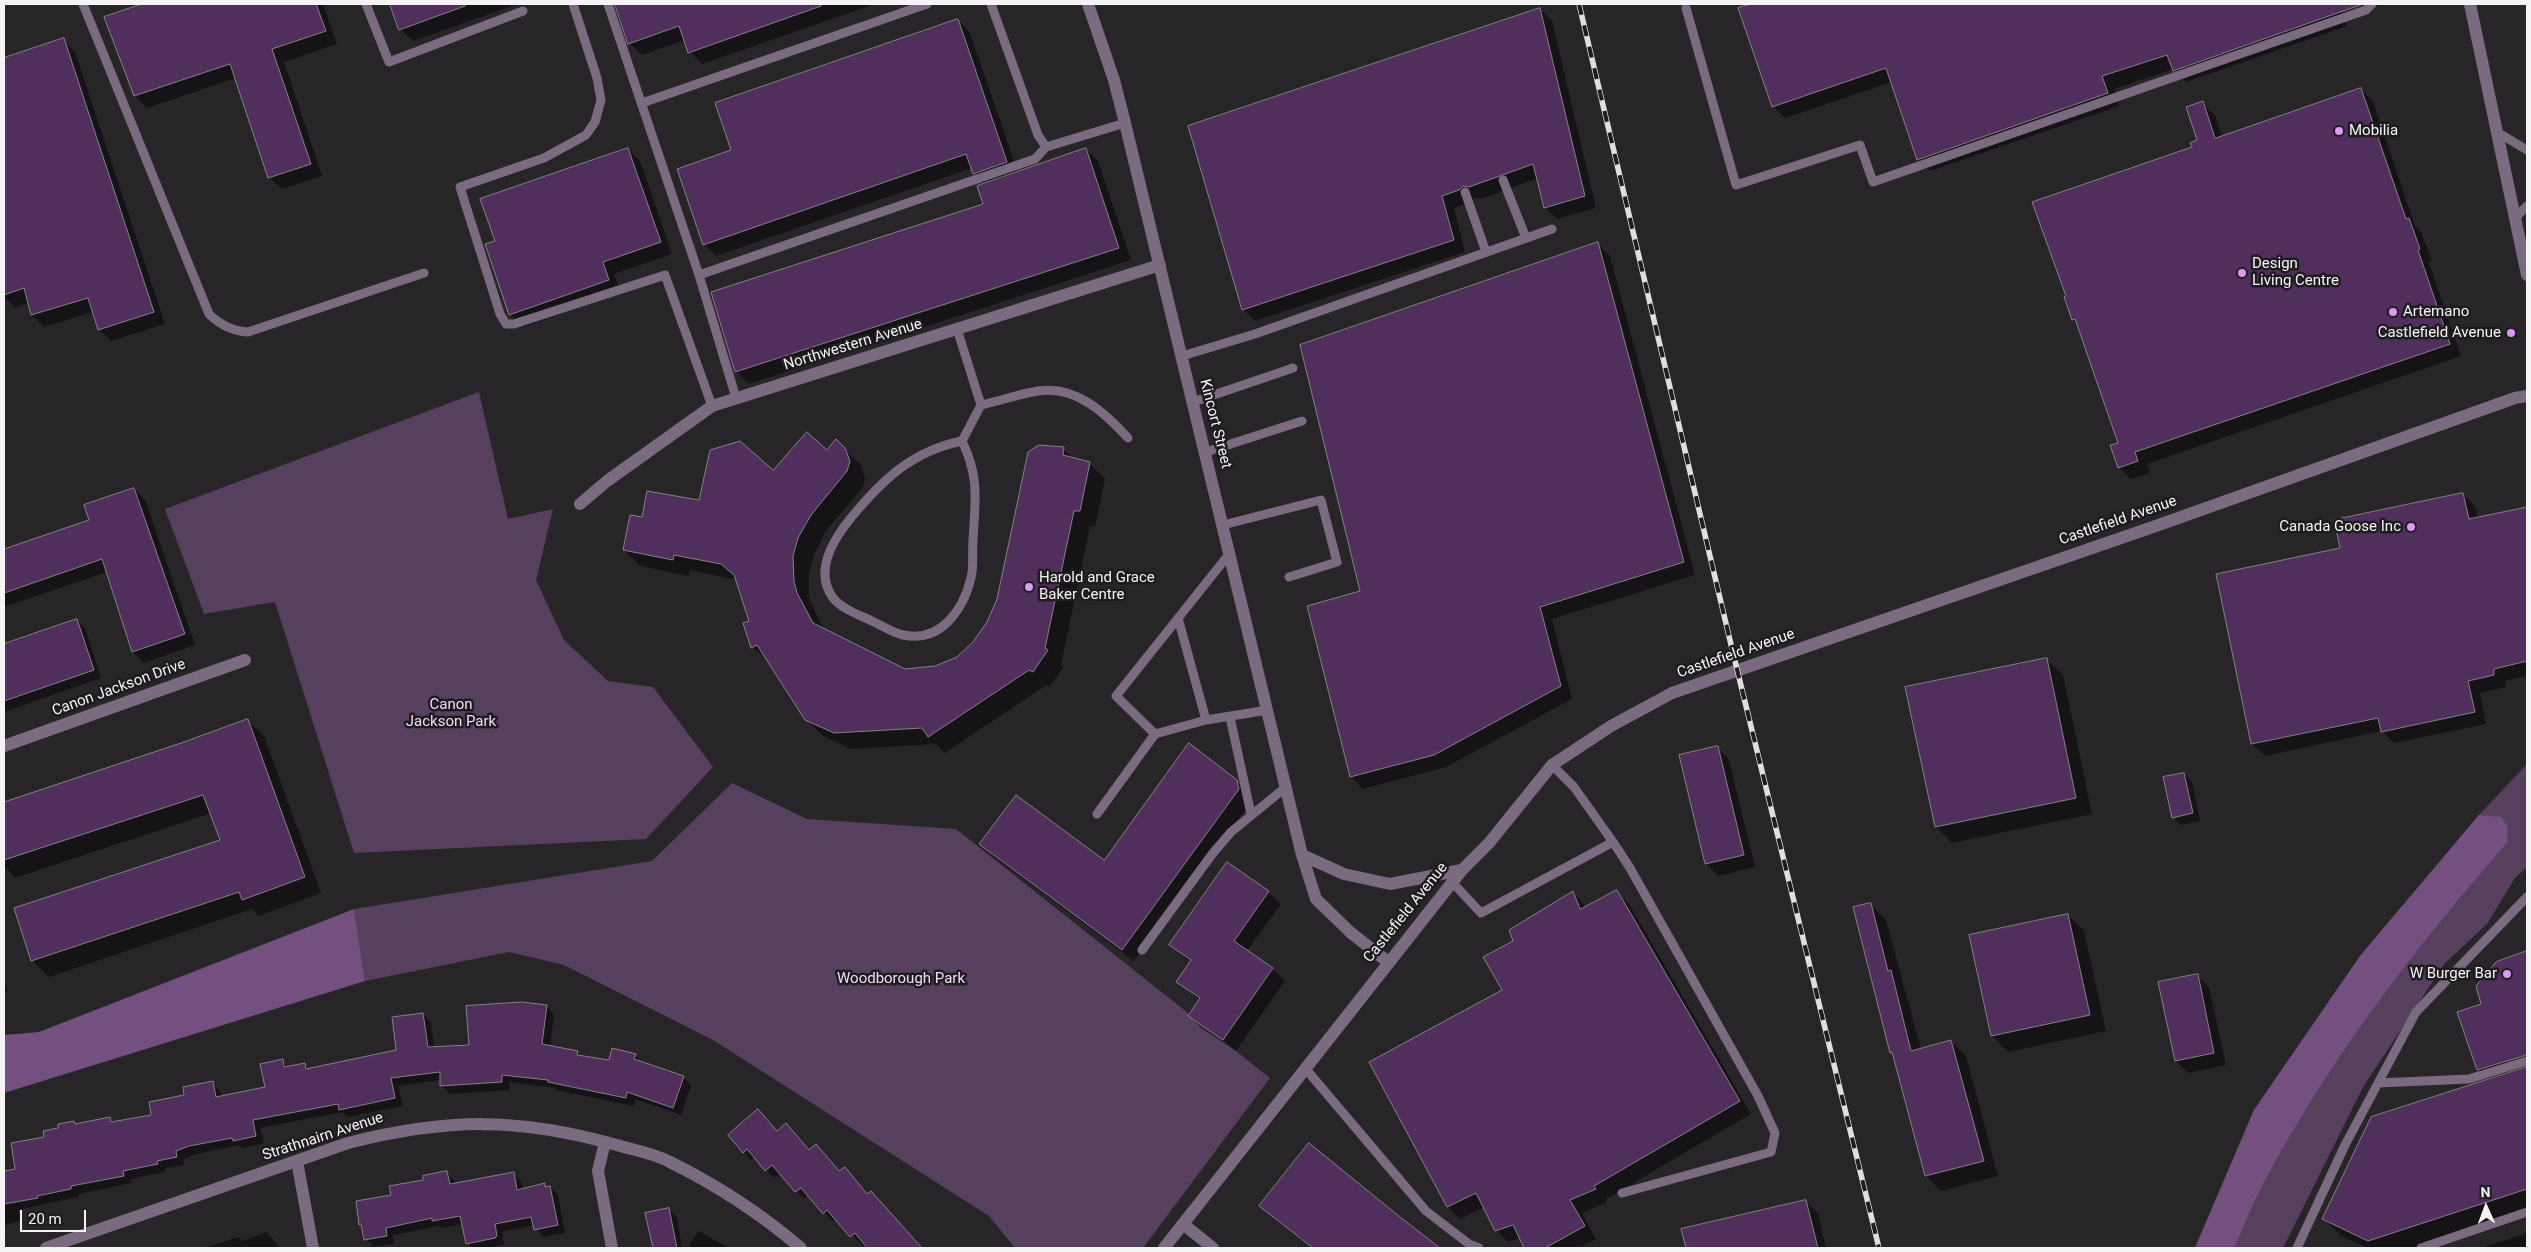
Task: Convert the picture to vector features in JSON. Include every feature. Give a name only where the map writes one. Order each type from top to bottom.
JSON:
[{"type":"street","name":"Kincort Street","points":[[1088,4],[1114,80],[1125,123],[1302,855],[1316,899],[1350,932],[1388,962]]},
{"type":"street","points":[[2470,4],[2527,275]]},
{"type":"street","name":"Northwestern Avenue","points":[[580,504],[607,481],[712,406],[1160,265]]},
{"type":"street","name":"Castlefield Avenue","points":[[1164,1248],[1462,870],[1489,843],[1552,765],[1611,726],[1672,694],[2153,527],[2515,398],[2527,396]]},
{"type":"street","name":"Canon Jackson Drive","points":[[4,746],[245,660]]},
{"type":"street","points":[[1302,855],[1344,874],[1390,884],[1462,870]]},
{"type":"street","name":"Strathnairn Avenue","points":[[46,1248],[348,1143],[391,1132],[453,1124],[493,1124],[536,1127],[605,1142],[666,1160],[748,1207],[801,1248]]},
{"type":"street","points":[[605,1142],[598,1171],[612,1248]]},
{"type":"street","points":[[297,1162],[314,1248]]},
{"type":"street","points":[[1183,1224],[1213,1248]]},
{"type":"lane","points":[[83,4],[209,314],[217,322],[238,331],[248,332],[424,273]]},
{"type":"lane","points":[[366,4],[389,62],[523,11]]},
{"type":"lane","points":[[572,4],[597,78],[601,100],[595,122],[586,135],[544,158],[460,187],[500,314],[506,324],[514,324],[665,275],[712,406]]},
{"type":"lane","points":[[608,4],[699,275],[736,398]]},
{"type":"lane","points":[[642,104],[927,4]]},
{"type":"lane","points":[[991,4],[1038,134],[1046,147]]},
{"type":"lane","points":[[1686,8],[1736,185],[1860,145],[1873,182],[2366,10],[2372,4]]},
{"type":"lane","points":[[699,275],[1034,159],[1046,147],[1125,123]]},
{"type":"lane","points":[[2497,132],[2527,150]]},
{"type":"lane","points":[[1502,180],[1526,238]]},
{"type":"lane","points":[[1465,192],[1486,252]]},
{"type":"lane","points":[[2515,218],[2527,206]]},
{"type":"lane","points":[[1182,356],[1255,334],[1552,229]]},
{"type":"lane","points":[[958,329],[981,405],[962,441],[924,452],[904,465],[871,493],[838,534],[827,558],[826,579],[834,598],[847,609],[896,633],[911,636],[926,634],[940,628],[957,612],[971,578],[976,505],[975,475],[962,441]]},
{"type":"lane","points":[[1193,402],[1293,368]]},
{"type":"lane","points":[[981,405],[1039,390],[1062,393],[1097,406],[1128,438]]},
{"type":"lane","points":[[1206,452],[1302,421]]},
{"type":"lane","points":[[1223,525],[1321,500],[1337,562],[1289,577]]},
{"type":"lane","points":[[1156,734],[1116,696],[1230,553]]},
{"type":"lane","points":[[1178,618],[1206,720]]},
{"type":"lane","points":[[1097,814],[1156,734],[1206,720],[1268,710]]},
{"type":"lane","points":[[1230,717],[1251,814]]},
{"type":"lane","points":[[1552,765],[1574,787],[1630,868],[1758,1096],[1775,1133],[1771,1152],[1622,1193]]},
{"type":"lane","points":[[1142,950],[1213,853],[1251,814],[1286,788]]},
{"type":"lane","points":[[1452,882],[1481,913],[1613,842]]},
{"type":"lane","points":[[2297,1248],[2345,1145],[2416,1012],[2518,903],[2527,897]]},
{"type":"lane","points":[[2378,1083],[2469,1079],[2527,1061]]},
{"type":"lane","points":[[1305,1068],[1426,1211],[1470,1244],[1480,1248]]},
{"type":"lane","points":[[2421,1248],[2527,1212]]},
{"type":"green space","name":"Canon Jackson Park","points":[[479,392],[508,519],[553,509],[536,580],[564,640],[608,681],[653,687],[713,767],[646,839],[354,853],[275,602],[204,614],[165,509]]},
{"type":"green space","points":[[2527,764],[2527,867],[2515,878],[2487,924],[2445,963],[2363,1087],[2283,1248],[2195,1248],[2254,1110],[2360,956],[2479,815]]},
{"type":"green space","name":"Woodborough Park","points":[[732,783],[807,819],[956,829],[1270,1078],[1143,1248],[1015,1248],[989,1216],[713,1040],[564,965],[509,952],[365,981],[354,909],[652,861]]},
{"type":"shaded area","points":[[2479,815],[2501,817],[2508,827],[2507,843],[2407,964],[2375,1006],[2316,1092],[2264,1182],[2234,1248],[2195,1248],[2254,1110],[2360,956]]},
{"type":"shaded area","points":[[354,909],[365,981],[4,1093],[4,1035],[39,1032]]},
{"type":"building","points":[[142,4],[316,4],[326,31],[272,49],[311,164],[268,178],[230,64],[134,96],[104,17]]},
{"type":"building","points":[[390,4],[465,4],[465,6],[399,30]]},
{"type":"building","points":[[615,4],[821,4],[821,6],[688,53],[679,26],[628,44]]},
{"type":"building","points":[[1751,4],[2363,4],[2173,71],[2167,55],[2102,76],[2108,93],[1917,160],[1886,68],[1772,107],[1738,8]]},
{"type":"building","points":[[1540,8],[1585,196],[1544,208],[1533,164],[1469,187],[1463,186],[1459,190],[1442,196],[1454,240],[1242,310],[1188,126]]},
{"type":"building","points":[[958,19],[1007,162],[973,174],[966,154],[703,245],[677,169],[731,150],[715,103]]},
{"type":"building","points":[[64,38],[154,312],[98,330],[88,298],[31,315],[24,288],[4,295],[4,58]]},
{"type":"building","name":"Design Living Centre","points":[[2361,88],[2406,219],[2409,218],[2420,249],[2418,250],[2450,344],[2135,452],[2138,461],[2118,468],[2110,445],[2118,443],[2075,319],[2072,320],[2064,297],[2066,296],[2032,202],[2192,147],[2190,143],[2197,140],[2186,107],[2203,101],[2215,138]]},
{"type":"building","points":[[628,148],[661,242],[603,262],[609,280],[509,315],[485,244],[495,241],[480,199]]},
{"type":"building","points":[[1086,148],[1119,248],[735,372],[711,292],[983,204],[977,186]]},
{"type":"building","points":[[1598,242],[1684,562],[1540,607],[1561,686],[1434,755],[1350,777],[1307,606],[1360,591],[1300,345]]},
{"type":"building","name":"Harold and Grace Baker Centre","points":[[807,432],[827,450],[836,439],[845,448],[850,461],[847,471],[811,515],[798,538],[793,556],[794,581],[797,593],[813,623],[905,669],[935,666],[957,657],[973,642],[987,622],[997,599],[1028,452],[1039,445],[1064,447],[1063,455],[1090,462],[1080,511],[1074,511],[1045,648],[1048,650],[1033,672],[1029,670],[928,737],[922,728],[834,733],[805,720],[757,645],[751,648],[743,623],[749,621],[734,575],[721,564],[674,555],[673,560],[623,550],[630,515],[642,517],[647,491],[699,500],[710,450],[740,441],[773,470]]},
{"type":"building","points":[[134,488],[185,634],[132,652],[102,559],[4,593],[4,549],[89,520],[84,505]]},
{"type":"building","points":[[2463,493],[2469,519],[2527,507],[2527,661],[2494,669],[2494,675],[2468,681],[2475,712],[2381,732],[2378,718],[2251,744],[2216,574],[2340,548],[2334,520]]},
{"type":"building","points":[[77,619],[94,670],[4,701],[4,644]]},
{"type":"building","points":[[2047,658],[2076,798],[1935,827],[1905,687]]},
{"type":"building","points":[[248,719],[305,877],[242,900],[239,892],[31,961],[14,908],[220,840],[203,795],[4,860],[4,802]]},
{"type":"building","points":[[1189,743],[1237,780],[1239,789],[1122,950],[979,844],[1016,795],[1104,860]]},
{"type":"building","points":[[1718,746],[1744,855],[1705,864],[1679,755]]},
{"type":"building","points":[[2184,773],[2193,813],[2172,818],[2163,777]]},
{"type":"building","points":[[1227,862],[1269,891],[1234,941],[1273,968],[1223,1040],[1188,1016],[1200,998],[1176,982],[1191,960],[1169,945]]},
{"type":"building","points":[[1617,890],[1740,1101],[1594,1186],[1596,1189],[1570,1200],[1585,1226],[1545,1248],[1524,1248],[1513,1225],[1495,1231],[1476,1193],[1447,1207],[1369,1062],[1502,990],[1483,957],[1513,941],[1509,930],[1573,891],[1580,909]]},
{"type":"building","points":[[1871,903],[1888,971],[1891,970],[1911,1051],[1951,1040],[1984,1161],[1925,1176],[1892,1052],[1890,1053],[1853,907]]},
{"type":"building","points":[[2068,914],[2090,1015],[1991,1036],[1969,935]]},
{"type":"building","points":[[2527,951],[2527,1055],[2477,1070],[2457,1012],[2481,1004],[2476,986],[2496,962]]},
{"type":"building","points":[[2198,974],[2214,1053],[2175,1061],[2158,982]]},
{"type":"building","points":[[522,1002],[547,1005],[542,1044],[578,1051],[577,1055],[609,1060],[612,1048],[636,1054],[634,1059],[684,1076],[673,1108],[627,1092],[626,1098],[548,1082],[548,1080],[502,1075],[502,1082],[440,1086],[440,1072],[391,1078],[395,1098],[339,1110],[338,1104],[253,1120],[256,1136],[233,1141],[232,1138],[189,1146],[176,1151],[177,1157],[157,1161],[158,1164],[123,1171],[124,1176],[71,1186],[71,1189],[37,1196],[38,1198],[4,1204],[4,1171],[15,1169],[11,1143],[44,1137],[43,1131],[58,1128],[58,1124],[74,1121],[75,1124],[110,1117],[111,1122],[151,1115],[149,1102],[184,1095],[183,1087],[213,1081],[216,1097],[265,1087],[260,1064],[283,1059],[284,1067],[305,1063],[306,1069],[396,1050],[392,1017],[423,1013],[428,1047],[469,1045],[466,1006]]},
{"type":"building","points":[[2527,1067],[2527,1189],[2368,1241],[2322,1219],[2371,1117]]},
{"type":"building","points":[[758,1109],[777,1131],[786,1123],[809,1150],[816,1144],[839,1171],[845,1167],[867,1194],[871,1191],[922,1248],[867,1248],[855,1233],[850,1237],[827,1210],[823,1214],[801,1188],[795,1192],[772,1165],[765,1171],[747,1149],[743,1153],[728,1135]]},
{"type":"building","points":[[1309,1143],[1440,1248],[1313,1248],[1259,1206]]},
{"type":"building","points":[[447,1171],[450,1184],[514,1172],[517,1190],[545,1183],[545,1187],[550,1186],[558,1225],[534,1230],[531,1217],[495,1224],[497,1236],[495,1238],[466,1244],[460,1216],[432,1221],[432,1218],[386,1228],[387,1236],[364,1240],[361,1224],[359,1225],[356,1201],[391,1195],[389,1186],[423,1180],[423,1176]]},
{"type":"building","points":[[1806,1200],[1818,1248],[1686,1248],[1681,1229]]},
{"type":"building","points":[[669,1208],[677,1248],[653,1248],[645,1213]]},
{"type":"railway","points":[[1579,4],[1733,653],[1879,1248]]},
{"type":"place","name":"Mobilia","points":[[2339,131]]},
{"type":"place","name":"Design Living Centre","points":[[2242,273]]},
{"type":"place","name":"Artemano","points":[[2393,312]]},
{"type":"place","name":"Castlefield Avenue","points":[[2511,333]]},
{"type":"place","name":"Canada Goose Inc","points":[[2411,527]]},
{"type":"place","name":"Harold and Grace Baker Centre","points":[[1029,587]]},
{"type":"place","name":"W Burger Bar","points":[[2507,974]]}]
